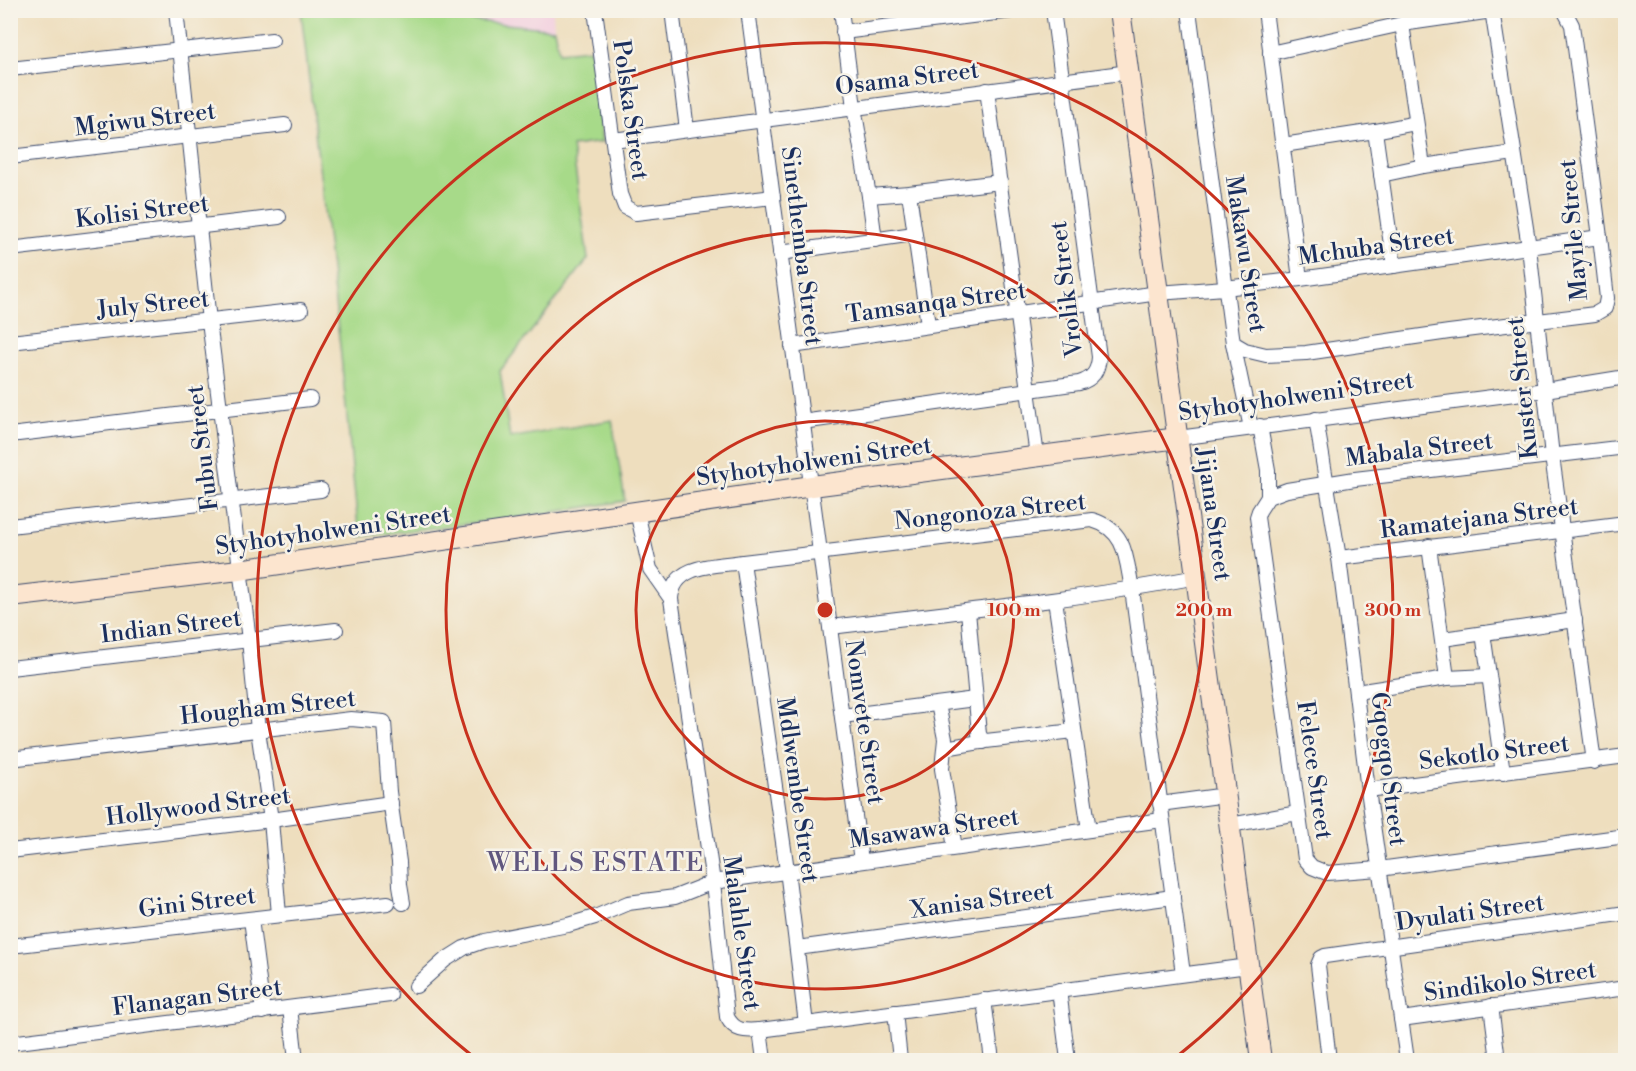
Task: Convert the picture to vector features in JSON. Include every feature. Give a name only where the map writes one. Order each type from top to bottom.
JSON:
[{"type":"street","name":"Fubu Street","points":[[176,10],[209,321],[222,411],[258,730],[271,820],[279,915]]},
{"type":"street","name":"Polska Street","points":[[596,10],[606,102],[620,194],[625,207],[636,213],[773,197]]},
{"type":"street","points":[[672,10],[687,130]]},
{"type":"street","name":"Sinethemba Street","points":[[748,10],[812,486]]},
{"type":"street","points":[[841,10],[875,240]]},
{"type":"street","points":[[843,32],[913,17],[1020,10]]},
{"type":"street","points":[[1053,10],[1063,81]]},
{"type":"street","name":"Jijana Street","points":[[1120,10],[1261,1060]]},
{"type":"street","name":"Makawu Street","points":[[1189,10],[1233,343],[1245,350],[1274,356],[1538,322]]},
{"type":"street","points":[[1265,10],[1300,279]]},
{"type":"street","name":"Mayile Street","points":[[1538,322],[1595,314],[1605,308],[1607,298],[1572,25],[1564,10]]},
{"type":"street","points":[[1270,53],[1402,24],[1494,11]]},
{"type":"street","name":"Kuster Street","points":[[1494,11],[1529,247],[1552,456],[1594,762]]},
{"type":"street","points":[[1402,24],[1423,166]]},
{"type":"street","points":[[10,69],[272,40]]},
{"type":"street","name":"Osama Street","points":[[613,140],[1129,72]]},
{"type":"street","name":"Vrolik Street","points":[[802,422],[1078,383],[1086,381],[1094,374],[1098,367],[1099,357],[1063,81]]},
{"type":"street","points":[[987,90],[1036,456]]},
{"type":"street","points":[[1283,145],[1376,132],[1416,123]]},
{"type":"street","name":"Mgiwu Street","points":[[10,157],[285,125]]},
{"type":"street","points":[[1376,132],[1394,266]]},
{"type":"street","points":[[1381,175],[1423,166],[1514,153]]},
{"type":"street","points":[[869,196],[1000,182]]},
{"type":"street","points":[[909,193],[928,325]]},
{"type":"street","name":"Kolisi Street","points":[[10,249],[279,217]]},
{"type":"street","points":[[780,254],[914,234]]},
{"type":"street","name":"Mchuba Street","points":[[1158,293],[1300,279],[1600,237]]},
{"type":"street","name":"Tamsanqa Street","points":[[792,346],[1158,293]]},
{"type":"street","name":"July Street","points":[[10,342],[301,310]]},
{"type":"street","points":[[1233,343],[1268,470],[1268,496],[1287,490],[1326,484]]},
{"type":"street","name":"Styhotyholweni Street","points":[[10,597],[239,570],[812,486],[1545,390],[1626,377]]},
{"type":"street","points":[[10,435],[310,399]]},
{"type":"street","name":"Gqogqo Street","points":[[1317,419],[1339,558],[1368,790],[1407,1060]]},
{"type":"street","name":"Mabala Street","points":[[1326,484],[1626,447]]},
{"type":"street","name":"Nomvete Street","points":[[812,486],[861,861]]},
{"type":"street","points":[[10,526],[321,490]]},
{"type":"street","name":"Felece Street","points":[[1268,496],[1257,517],[1305,859],[1312,867],[1327,873],[1379,869],[1626,836]]},
{"type":"street","points":[[637,512],[650,569],[671,598]]},
{"type":"street","name":"Nongonoza Street","points":[[743,562],[1092,520],[1104,523],[1122,541],[1132,589],[1183,974]]},
{"type":"street","name":"Ramatejana Street","points":[[1339,558],[1626,523]]},
{"type":"street","points":[[1429,546],[1447,678]]},
{"type":"street","points":[[671,598],[675,582],[688,571],[743,562]]},
{"type":"street","name":"Mdlwembe Street","points":[[743,562],[787,870],[806,1024]]},
{"type":"street","points":[[830,627],[1055,600],[1197,577]]},
{"type":"street","name":"Malahle Street","points":[[671,598],[713,882],[727,1017],[738,1030],[760,1030],[1248,966]]},
{"type":"street","points":[[1055,600],[1089,830]]},
{"type":"street","points":[[968,611],[979,734],[983,742]]},
{"type":"street","points":[[1443,639],[1575,620]]},
{"type":"street","name":"Indian Street","points":[[10,668],[336,630]]},
{"type":"street","points":[[1483,633],[1503,773]]},
{"type":"street","points":[[1356,692],[1447,678],[1488,676]]},
{"type":"street","points":[[842,716],[975,699]]},
{"type":"street","points":[[938,704],[944,731],[945,748],[942,769],[955,848]]},
{"type":"street","name":"Hougham Street","points":[[10,759],[351,719],[384,722],[391,804],[399,861],[395,903]]},
{"type":"street","points":[[945,748],[1074,730]]},
{"type":"street","name":"Sekotlo Street","points":[[1368,790],[1626,756]]},
{"type":"street","points":[[1160,804],[1226,795]]},
{"type":"street","name":"Hollywood Street","points":[[10,851],[391,804]]},
{"type":"street","points":[[1230,825],[1298,813]]},
{"type":"street","name":"Msawawa Street","points":[[416,986],[445,960],[464,948],[484,941],[568,925],[628,903],[675,897],[713,882],[1162,820]]},
{"type":"street","name":"Xanisa Street","points":[[797,948],[1173,897]]},
{"type":"street","name":"Gini Street","points":[[10,946],[395,903]]},
{"type":"street","name":"Dyulati Street","points":[[1329,1060],[1318,965],[1322,958],[1330,954],[1626,913]]},
{"type":"street","points":[[251,919],[263,1012]]},
{"type":"street","points":[[1059,990],[1068,1060]]},
{"type":"street","name":"Sindikolo Street","points":[[1401,1019],[1625,991]]},
{"type":"street","name":"Flanagan Street","points":[[10,1043],[390,995]]},
{"type":"street","points":[[984,1000],[992,1060]]},
{"type":"street","points":[[1491,1006],[1498,1060]]},
{"type":"street","points":[[290,1008],[296,1060]]},
{"type":"street","points":[[895,1012],[900,1060]]},
{"type":"street","points":[[760,1030],[764,1060]]},
{"type":"shaded area","points":[[377,11],[553,11],[554,29]]},
{"type":"green space","points":[[301,11],[377,11],[554,29],[559,52],[590,49],[602,142],[572,146],[588,259],[500,371],[510,438],[612,420],[625,501],[522,517],[359,537],[340,346]]},
{"type":"district","name":"WELLS ESTATE","points":[[596,862]]}]
